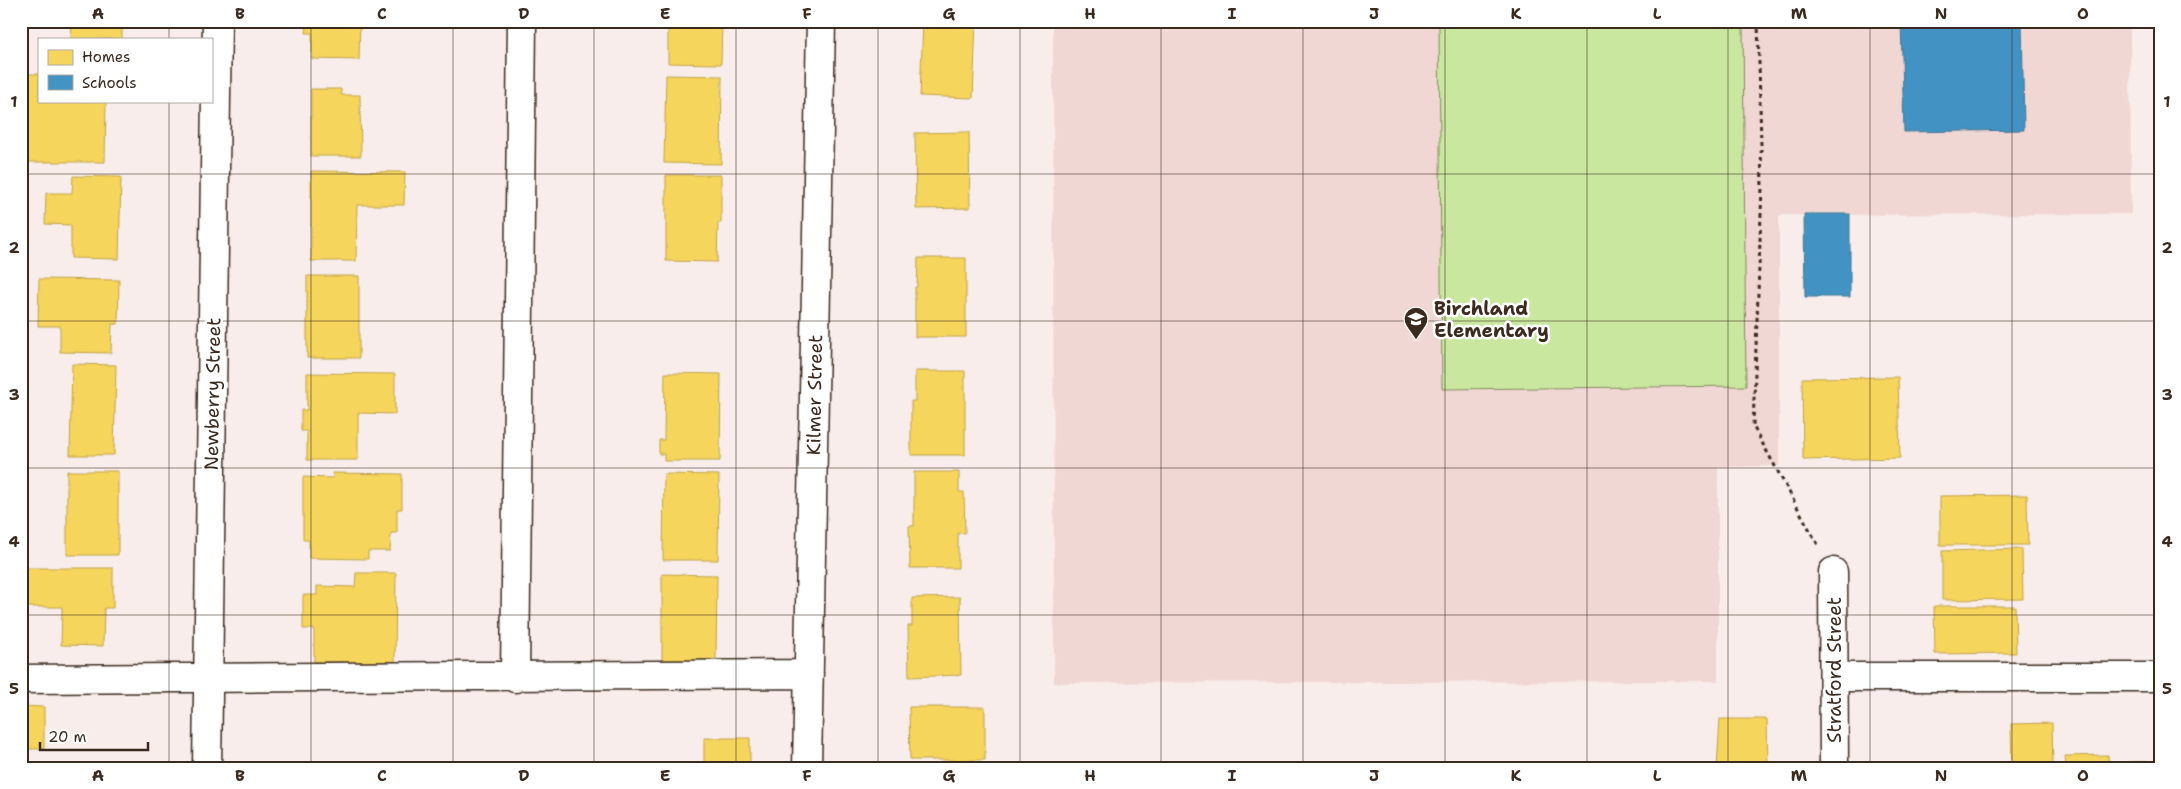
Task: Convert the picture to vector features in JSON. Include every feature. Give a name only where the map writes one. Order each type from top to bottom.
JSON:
[{"type":"street","name":"Newberry Street","points":[[207,768],[217,21]]},
{"type":"street","points":[[515,678],[522,21]]},
{"type":"street","name":"Kilmer Street","points":[[807,768],[821,21]]},
{"type":"street","name":"Stratford Street","points":[[1832,572],[1835,677],[1834,768]]},
{"type":"street","points":[[21,679],[208,677],[515,678],[809,674]]},
{"type":"street","points":[[1835,677],[2160,676]]},
{"type":"path","points":[[1758,21],[1762,187],[1753,426],[1832,572]]},
{"type":"shaded area","name":"Birchland Elementary","points":[[1053,21],[2130,21],[2131,214],[1779,215],[1779,466],[1718,467],[1718,681],[1054,683]]},
{"type":"green space","points":[[1439,21],[1743,21],[1746,386],[1442,389]]},
{"type":"building: Homes","points":[[72,21],[122,21],[122,38],[71,38]]},
{"type":"building: Homes","points":[[307,21],[360,21],[359,60],[312,59],[312,33],[306,33]]},
{"type":"building: Homes","points":[[668,21],[722,21],[721,64],[668,63]]},
{"type":"building: Homes","points":[[923,21],[976,21],[973,98],[920,96]]},
{"type":"building: Homes","points":[[21,74],[38,74],[38,102],[106,102],[105,162],[21,162]]},
{"type":"building: Homes","points":[[666,75],[722,76],[721,164],[664,163]]},
{"type":"building: Homes","points":[[311,89],[341,89],[341,95],[360,95],[361,156],[311,156]]},
{"type":"building: Homes","points":[[969,132],[970,208],[916,209],[915,133]]},
{"type":"building: Homes","points":[[311,171],[405,172],[404,205],[357,205],[356,261],[311,261]]},
{"type":"building: Homes","points":[[666,175],[721,175],[721,223],[718,223],[717,262],[666,261]]},
{"type":"building: Homes","points":[[73,176],[121,177],[119,259],[71,258],[71,225],[45,224],[46,193],[72,193]]},
{"type":"building: Homes","points":[[918,258],[966,258],[966,337],[915,337],[915,287],[917,287]]},
{"type":"building: Homes","points":[[307,276],[359,276],[359,358],[307,358]]},
{"type":"building: Homes","points":[[39,279],[119,280],[118,324],[112,324],[111,353],[60,352],[60,326],[38,326]]},
{"type":"building: Homes","points":[[72,364],[116,365],[114,455],[70,455]]},
{"type":"building: Homes","points":[[915,371],[965,371],[965,455],[911,455],[911,401],[915,401]]},
{"type":"building: Homes","points":[[307,373],[395,374],[395,414],[358,413],[358,460],[307,460],[307,431],[301,431],[301,410],[307,410]]},
{"type":"building: Homes","points":[[665,373],[721,374],[720,461],[664,461],[664,454],[659,454],[659,440],[664,440]]},
{"type":"building: Homes","points":[[1898,377],[1900,458],[1803,460],[1802,378]]},
{"type":"building: Homes","points":[[67,471],[118,471],[118,555],[67,555]]},
{"type":"building: Homes","points":[[914,472],[959,472],[959,492],[964,492],[965,533],[958,533],[958,568],[910,568],[909,526],[914,526]]},
{"type":"building: Homes","points":[[333,473],[402,474],[402,509],[397,509],[397,533],[391,533],[390,551],[368,551],[368,559],[309,558],[309,540],[303,540],[303,477],[333,478]]},
{"type":"building: Homes","points":[[664,474],[719,475],[718,560],[663,560]]},
{"type":"building: Homes","points":[[2027,495],[2028,545],[1940,545],[1940,496]]},
{"type":"building: Homes","points":[[2022,549],[2023,599],[1942,600],[1942,551]]},
{"type":"building: Homes","points":[[21,568],[113,568],[113,608],[104,608],[103,646],[61,645],[62,607],[21,607]]},
{"type":"building: Homes","points":[[356,573],[396,573],[395,662],[314,662],[314,629],[303,629],[303,595],[317,595],[317,586],[355,587]]},
{"type":"building: Homes","points":[[662,574],[717,575],[716,661],[662,660]]},
{"type":"building: Homes","points":[[960,597],[961,675],[909,677],[908,626],[912,626],[912,598]]},
{"type":"building: Homes","points":[[1934,606],[2015,606],[2016,653],[1935,654]]},
{"type":"building: Homes","points":[[21,706],[44,707],[44,749],[21,749]]},
{"type":"building: Homes","points":[[909,707],[985,707],[985,760],[910,760]]},
{"type":"building: Homes","points":[[1720,719],[1767,719],[1768,768],[1717,768]]},
{"type":"building: Homes","points":[[2052,723],[2053,768],[2012,768],[2011,724]]},
{"type":"building: Homes","points":[[704,738],[750,738],[750,768],[704,765]]},
{"type":"building: Homes","points":[[2108,755],[2109,768],[2066,768],[2065,756]]},
{"type":"building: Homes","points":[[2160,761],[2160,768],[2129,768],[2129,762]]},
{"type":"building: Schools","points":[[1901,21],[2022,21],[2024,130],[1904,132]]},
{"type":"building: Schools","points":[[1804,214],[1850,214],[1850,297],[1805,297]]},
{"type":"place","name":"Birchland Elementary","points":[[1416,340]]}]
